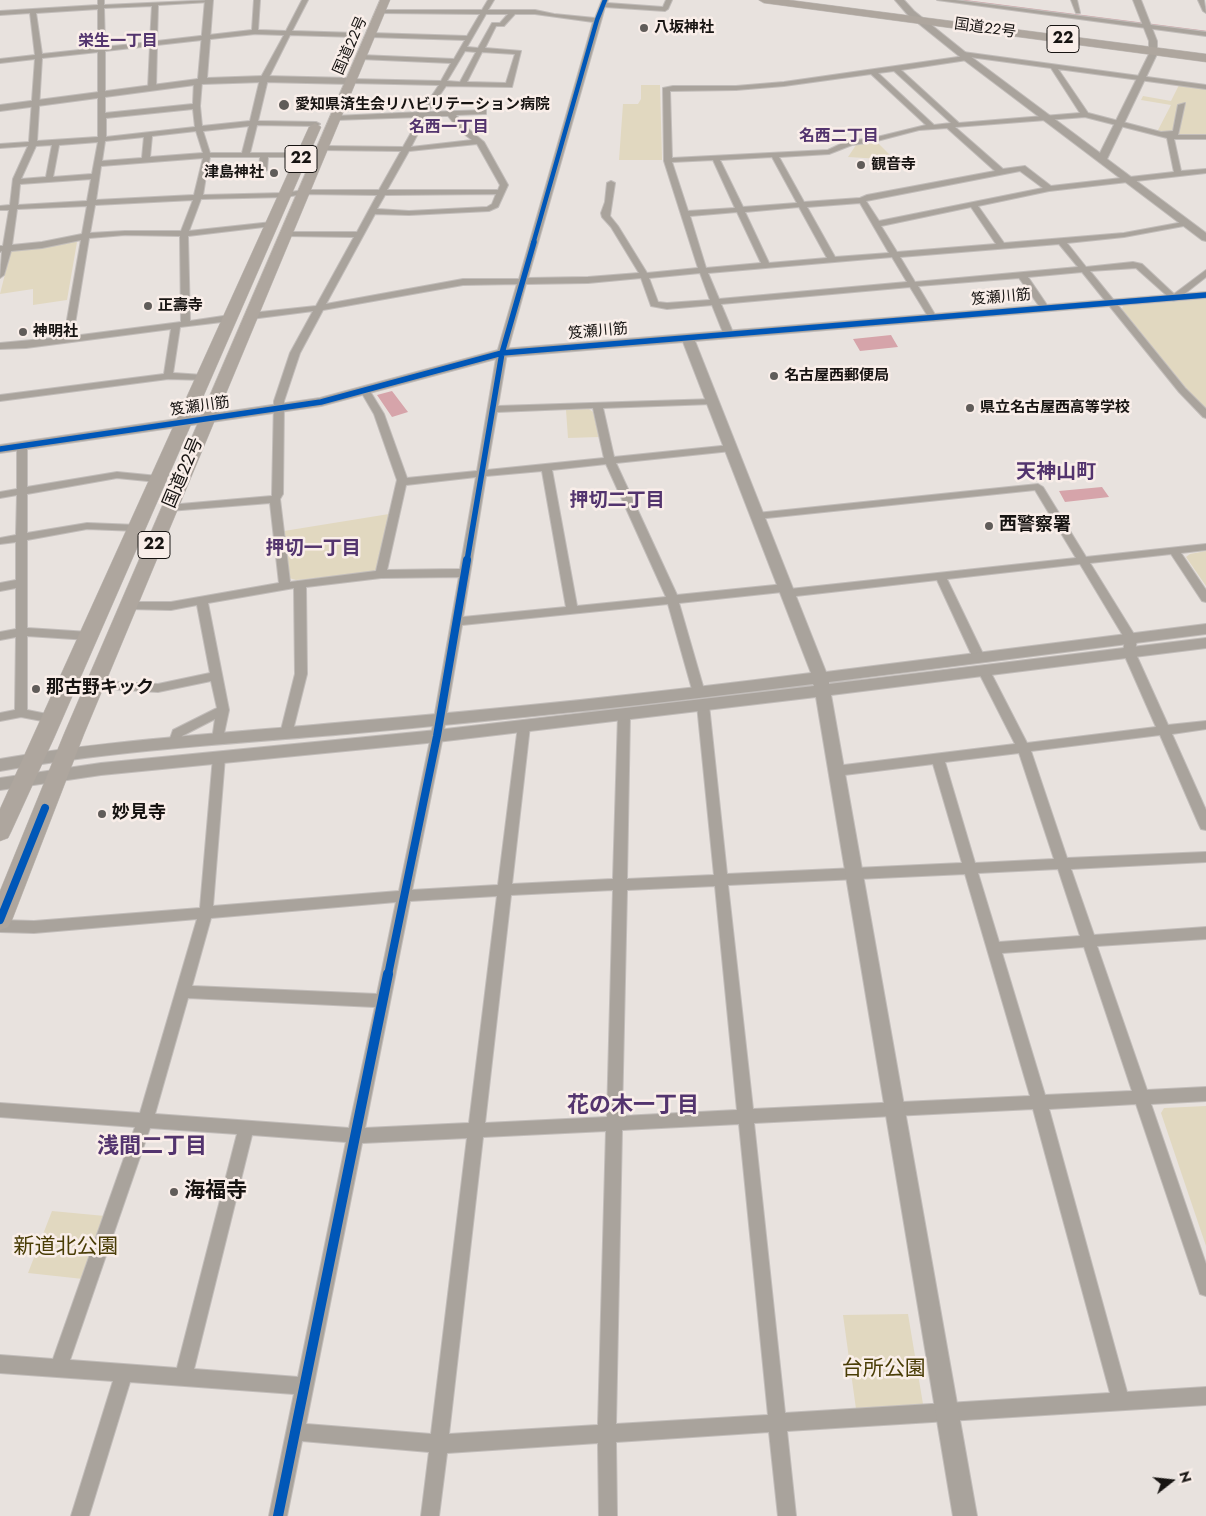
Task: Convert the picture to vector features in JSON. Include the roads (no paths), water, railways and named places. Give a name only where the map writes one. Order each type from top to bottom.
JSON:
[{"type":"highway","name":"国道22号","points":[[328,98],[371,0]]},
{"type":"highway","name":"国道22号","points":[[764,0],[916,17],[1153,48],[1206,58]]},
{"type":"highway","name":"国道22号","points":[[814,0],[916,17]]},
{"type":"highway","name":"国道22号","points":[[0,920],[94,685],[382,5]]},
{"type":"highway","name":"国道22号","points":[[1153,48],[1206,51]]},
{"type":"highway","name":"国道22号","points":[[0,832],[53,719],[318,120]]},
{"type":"street","points":[[0,13],[101,3],[209,0],[206,38],[196,106],[199,128],[207,155],[198,197],[184,234],[181,324],[168,376]]},
{"type":"street","points":[[255,32],[256,0]]},
{"type":"street","points":[[246,154],[264,79],[305,0]]},
{"type":"street","points":[[285,586],[275,499],[278,494],[278,409],[295,353],[425,114],[424,112],[491,0]]},
{"type":"street","points":[[278,1516],[357,1136],[438,728],[502,353],[597,20],[604,2],[665,10],[669,0]]},
{"type":"street","points":[[899,0],[916,17],[965,56],[1206,238]]},
{"type":"street","points":[[940,0],[1146,24],[1206,28]]},
{"type":"street","points":[[982,0],[1013,2],[1206,34]]},
{"type":"street","points":[[1074,0],[1078,12]]},
{"type":"street","points":[[1102,159],[1142,78],[1153,48],[1137,0]]},
{"type":"street","points":[[1201,0],[1206,11]]},
{"type":"street","points":[[536,2],[536,12]]},
{"type":"street","points":[[68,339],[102,139],[101,3]]},
{"type":"street","points":[[152,88],[155,3]]},
{"type":"street","points":[[382,5],[484,12],[536,12],[554,16],[597,20]]},
{"type":"street","points":[[0,275],[4,248],[15,207],[17,182],[33,144],[39,57],[33,11]]},
{"type":"street","points":[[462,84],[494,24],[502,25],[513,12]]},
{"type":"street","points":[[0,62],[255,32],[356,35]]},
{"type":"street","points":[[370,35],[469,38]]},
{"type":"street","points":[[0,108],[200,81],[264,79],[509,85],[519,52],[463,49]]},
{"type":"street","points":[[729,335],[702,271],[668,160],[666,90],[669,88],[772,86],[872,72],[965,56],[1206,87]]},
{"type":"street","points":[[360,57],[456,61]]},
{"type":"street","points":[[1053,66],[1085,115]]},
{"type":"street","points":[[895,68],[1001,172]]},
{"type":"street","points":[[872,72],[932,127]]},
{"type":"street","points":[[1159,134],[1176,132],[1182,105]]},
{"type":"street","points":[[102,116],[196,106]]},
{"type":"street","points":[[335,118],[483,112]]},
{"type":"street","points":[[371,211],[409,213],[489,209],[495,205],[504,185],[501,177],[478,142],[463,129],[450,113]]},
{"type":"street","points":[[668,160],[829,152],[850,143],[932,127],[1085,115],[1170,137],[1206,137]]},
{"type":"street","points":[[0,146],[102,139],[253,123],[318,120]]},
{"type":"street","points":[[146,160],[148,134]]},
{"type":"street","points":[[1170,137],[1178,174]]},
{"type":"street","points":[[49,180],[56,142]]},
{"type":"street","points":[[322,148],[405,149],[478,142]]},
{"type":"street","points":[[203,174],[259,172],[263,170],[264,154]]},
{"type":"street","points":[[774,154],[832,260]]},
{"type":"street","points":[[98,164],[207,155],[303,155]]},
{"type":"street","points":[[715,157],[766,265]]},
{"type":"street","points":[[684,214],[862,200],[867,197],[1022,168],[1049,189]]},
{"type":"street","points":[[876,224],[1049,189],[1206,171]]},
{"type":"street","points":[[17,182],[95,176]]},
{"type":"street","points":[[611,183],[609,202],[605,213],[606,217],[644,275],[654,304],[666,306],[1133,265],[1139,266],[1174,298],[1206,273]]},
{"type":"street","points":[[0,208],[198,197],[285,195],[304,192],[502,192]]},
{"type":"street","points":[[862,200],[933,318]]},
{"type":"street","points":[[973,204],[1002,245]]},
{"type":"street","points":[[251,316],[319,308],[463,282],[588,280],[702,271],[1124,235],[1186,223]]},
{"type":"street","points":[[4,248],[42,245],[86,236],[125,232],[184,234],[272,224]]},
{"type":"street","points":[[286,234],[327,236],[360,234]]},
{"type":"street","points":[[1061,241],[1182,390],[1206,415]]},
{"type":"street","points":[[1022,275],[1045,308]]},
{"type":"street","points":[[1193,283],[1205,295]]},
{"type":"street","name":"笈瀬川筋","points":[[0,449],[321,402],[502,353],[1205,295]]},
{"type":"street","points":[[0,346],[230,318]]},
{"type":"street","points":[[688,338],[821,684],[965,1516]]},
{"type":"street","points":[[0,398],[168,376],[203,378]]},
{"type":"street","points":[[365,390],[379,414],[402,482],[381,574]]},
{"type":"street","points":[[492,409],[712,401]]},
{"type":"street","points":[[597,405],[610,461],[673,600],[701,699],[722,880],[787,1516]]},
{"type":"street","points":[[21,714],[22,446]]},
{"type":"street","points":[[402,482],[731,448]]},
{"type":"street","points":[[546,467],[572,610]]},
{"type":"street","points":[[0,495],[118,475],[158,479]]},
{"type":"street","points":[[757,516],[1038,487],[1130,646],[1163,730],[1206,825]]},
{"type":"street","points":[[169,508],[275,499]]},
{"type":"street","points":[[0,541],[87,526],[137,528]]},
{"type":"street","points":[[455,622],[673,600],[941,577],[1206,547]]},
{"type":"street","points":[[1174,551],[1206,598]]},
{"type":"street","points":[[128,605],[171,606],[285,586],[381,574],[464,573]]},
{"type":"street","points":[[941,577],[1024,747],[1206,1288]]},
{"type":"street","points":[[0,587],[22,584]]},
{"type":"street","points":[[286,734],[301,674],[300,584]]},
{"type":"street","points":[[202,601],[223,710],[218,740]]},
{"type":"street","points":[[1130,646],[1206,629]]},
{"type":"street","points":[[0,636],[22,632],[89,636]]},
{"type":"street","points":[[0,784],[59,774],[219,758],[438,728],[701,699],[1130,646],[1206,643]]},
{"type":"street","points":[[94,685],[158,688],[216,676]]},
{"type":"street","points":[[0,765],[67,754],[286,734],[524,726],[624,715],[701,699]]},
{"type":"street","points":[[174,744],[177,733],[223,710]]},
{"type":"street","points":[[0,717],[21,714],[53,719]]},
{"type":"street","points":[[608,1516],[607,1433],[624,715]]},
{"type":"street","points":[[836,771],[1206,725]]},
{"type":"street","points":[[430,1516],[524,726]]},
{"type":"street","points":[[59,1368],[145,1121],[206,913],[219,758]]},
{"type":"street","points":[[938,758],[1039,1102],[1121,1401]]},
{"type":"street","points":[[0,926],[34,927],[405,896],[505,890],[1206,857]]},
{"type":"street","points":[[994,948],[1206,933]]},
{"type":"street","points":[[183,992],[384,1001]]},
{"type":"street","points":[[0,1110],[357,1136],[1206,1094]]},
{"type":"street","points":[[182,1377],[246,1128]]},
{"type":"street","points":[[0,1364],[305,1386]]},
{"type":"street","points":[[80,1516],[124,1373]]},
{"type":"street","points":[[296,1432],[439,1444],[1206,1396]]},
{"type":"waterway","points":[[956,0],[1206,32]]},
{"type":"place","name":"八坂神社","points":[[644,28]]},
{"type":"place","name":"愛知県済生会リハビリテーション病院","points":[[284,105]]},
{"type":"place","name":"観音寺","points":[[861,165]]},
{"type":"place","name":"津島神社","points":[[274,173]]},
{"type":"place","name":"正壽寺","points":[[148,306]]},
{"type":"place","name":"神明社","points":[[23,332]]},
{"type":"place","name":"名古屋西郵便局","points":[[774,376]]},
{"type":"place","name":"県立名古屋西高等学校","points":[[970,408]]},
{"type":"place","name":"西警察署","points":[[989,526]]},
{"type":"place","name":"那古野キック","points":[[36,689]]},
{"type":"place","name":"妙見寺","points":[[102,814]]},
{"type":"place","name":"海福寺","points":[[174,1192]]},
{"type":"district","name":"栄生一丁目","points":[[118,42]]},
{"type":"district","name":"名西一丁目","points":[[449,128]]},
{"type":"district","name":"名西二丁目","points":[[839,137]]},
{"type":"district","name":"天神山町","points":[[1056,473]]},
{"type":"district","name":"押切二丁目","points":[[617,501]]},
{"type":"district","name":"押切一丁目","points":[[313,549]]},
{"type":"district","name":"花の木一丁目","points":[[633,1107]]},
{"type":"district","name":"浅間二丁目","points":[[152,1148]]},
{"type":"park label","name":"新道北公園","points":[[66,1248]]},
{"type":"park label","name":"台所公園","points":[[884,1370]]}]
